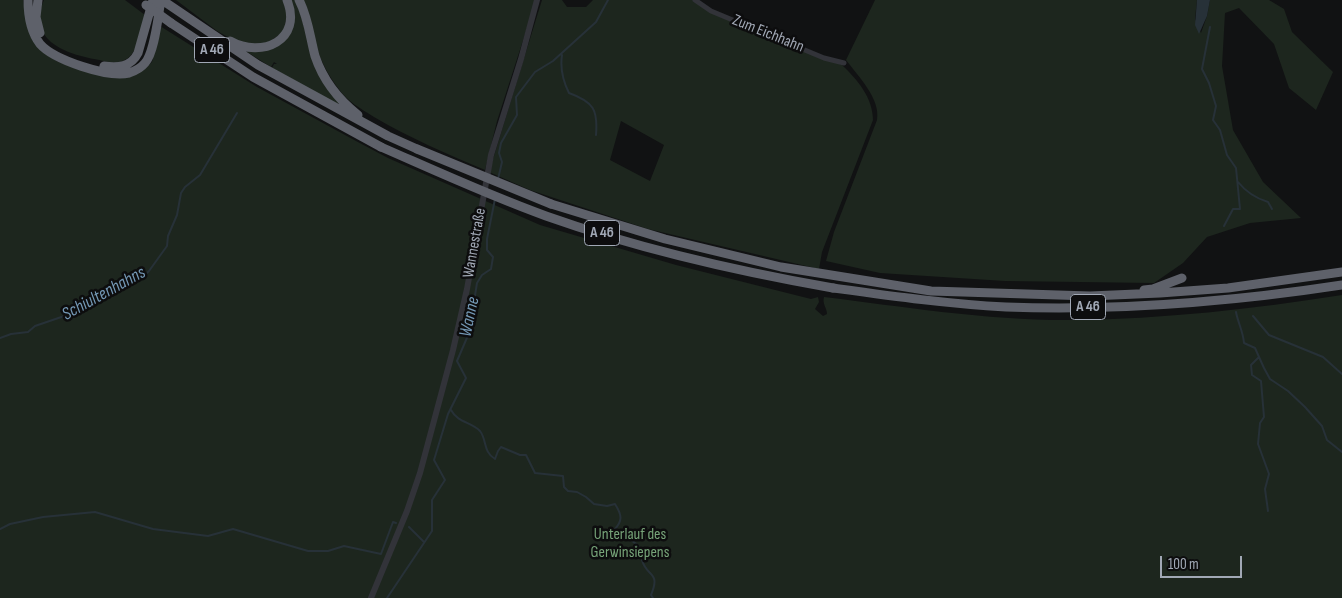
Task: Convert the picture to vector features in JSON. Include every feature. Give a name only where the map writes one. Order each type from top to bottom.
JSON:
[{"type":"highway","points":[[28,0],[29,20],[32,29],[38,41],[47,50],[57,57],[78,65],[124,74],[139,68],[149,58],[162,0]]},
{"type":"highway","points":[[38,0],[36,24],[48,45],[71,57],[118,67],[127,64],[136,57],[146,2]]},
{"type":"highway","name":"A 46","points":[[162,0],[258,65],[387,135],[551,204],[665,239],[781,267],[931,291],[1090,296],[1228,288],[1342,272]]},
{"type":"highway","points":[[188,18],[237,45],[253,49],[263,48],[278,41],[287,31],[291,16],[287,0]]},
{"type":"highway","points":[[299,0],[305,14],[315,56],[330,86],[350,109],[387,135]]},
{"type":"highway","name":"A 46","points":[[146,2],[171,23],[253,77],[381,148],[496,197],[566,222],[663,252],[783,279],[833,288],[941,302],[1006,307],[1082,307],[1238,299],[1342,285]]},
{"type":"highway","points":[[1090,296],[1152,289],[1182,278]]},
{"type":"street","name":"Wannestraße","points":[[371,598],[407,511],[420,473],[453,350],[467,289],[490,155],[521,59],[537,0]]},
{"type":"street","name":"Zum Eichhahn","points":[[695,0],[711,11],[824,58],[844,63]]},
{"type":"green space","name":"Unterlauf des Gerwinsiepens","points":[[0,0],[23,0],[31,37],[43,52],[58,62],[118,78],[144,70],[152,62],[160,26],[257,87],[388,158],[540,225],[676,265],[811,299],[818,297],[819,302],[815,309],[823,316],[827,314],[824,297],[980,316],[1074,320],[1141,318],[1208,312],[1342,295],[1342,598],[0,598]]},
{"type":"green space","points":[[44,0],[125,0],[145,15],[135,49],[128,58],[120,62],[107,62],[71,53],[60,48],[44,34],[40,25],[40,13]]},
{"type":"green space","points":[[176,0],[285,0],[287,18],[285,29],[262,46],[235,41],[217,31]]},
{"type":"green space","points":[[290,0],[296,0],[310,46],[349,111],[272,68],[274,64],[277,64],[274,62],[271,67],[244,50],[282,41]]},
{"type":"green space","points":[[301,0],[536,0],[497,121],[485,170],[401,132],[374,117],[346,97],[325,68]]},
{"type":"green space","points":[[542,0],[562,0],[567,7],[586,7],[593,0],[693,0],[710,12],[842,65],[863,90],[872,112],[873,120],[822,252],[819,269],[648,229],[530,190],[489,172]],"holes":[[[621,121],[664,145],[650,181],[610,160]]]},
{"type":"green space","points":[[875,0],[1197,0],[1195,19],[1201,33],[1210,0],[1269,0],[1284,9],[1292,32],[1333,72],[1316,110],[1289,88],[1274,44],[1239,8],[1225,13],[1222,66],[1233,130],[1263,182],[1301,218],[1250,223],[1207,237],[1183,263],[1154,283],[1005,281],[880,273],[826,261],[834,232],[877,120],[876,104],[872,96],[846,60]]},
{"type":"shaded area","points":[[1197,0],[1210,0],[1207,16],[1199,34],[1195,25]]},
{"type":"waterway","name":"Wanne","points":[[498,179],[502,162],[499,153],[501,143],[517,115],[516,97],[535,72],[553,61],[596,22],[608,0]]},
{"type":"waterway","points":[[1210,27],[1202,69],[1209,83],[1216,106],[1213,120],[1220,130],[1227,155],[1236,168],[1240,209],[1233,209],[1224,226]]},
{"type":"waterway","points":[[562,55],[562,70],[569,93],[584,100],[593,108],[596,119],[596,135]]},
{"type":"waterway","name":"Schiultenhahns","points":[[0,338],[11,334],[28,332],[35,326],[76,312],[82,306],[110,294],[125,283],[142,278],[167,246],[168,236],[177,215],[181,193],[185,187],[200,175],[237,113]]},
{"type":"waterway","points":[[1238,182],[1251,194],[1268,202],[1272,209]]},
{"type":"waterway","name":"Wanne","points":[[387,598],[432,531],[432,500],[445,480],[434,460],[448,414],[466,378],[457,361],[469,333],[477,283],[482,275],[491,269],[493,257],[487,250],[487,239],[495,199]]},
{"type":"waterway","points":[[1236,312],[1244,343],[1255,348],[1259,357],[1251,365],[1252,375],[1261,381],[1264,417],[1260,423],[1258,444],[1269,474],[1265,489],[1268,511]]},
{"type":"waterway","points":[[1253,316],[1269,335],[1323,357],[1342,374]]},
{"type":"waterway","points":[[1259,357],[1270,379],[1288,391],[1305,407],[1322,426],[1327,440],[1342,452]]},
{"type":"waterway","points":[[451,410],[457,418],[480,431],[489,453],[495,459],[501,447],[520,455],[526,455],[535,473],[563,476],[564,487],[568,491],[577,492],[594,504],[607,506],[615,504],[619,511],[620,521],[614,530],[617,535],[632,541],[640,549],[644,566],[654,578],[655,582],[651,595],[653,598]]},
{"type":"waterway","points":[[0,529],[10,524],[43,517],[95,512],[153,529],[208,536],[233,529],[308,551],[328,551],[344,546],[381,554],[393,522],[396,523]]},
{"type":"waterway","points":[[409,527],[424,542]]}]
